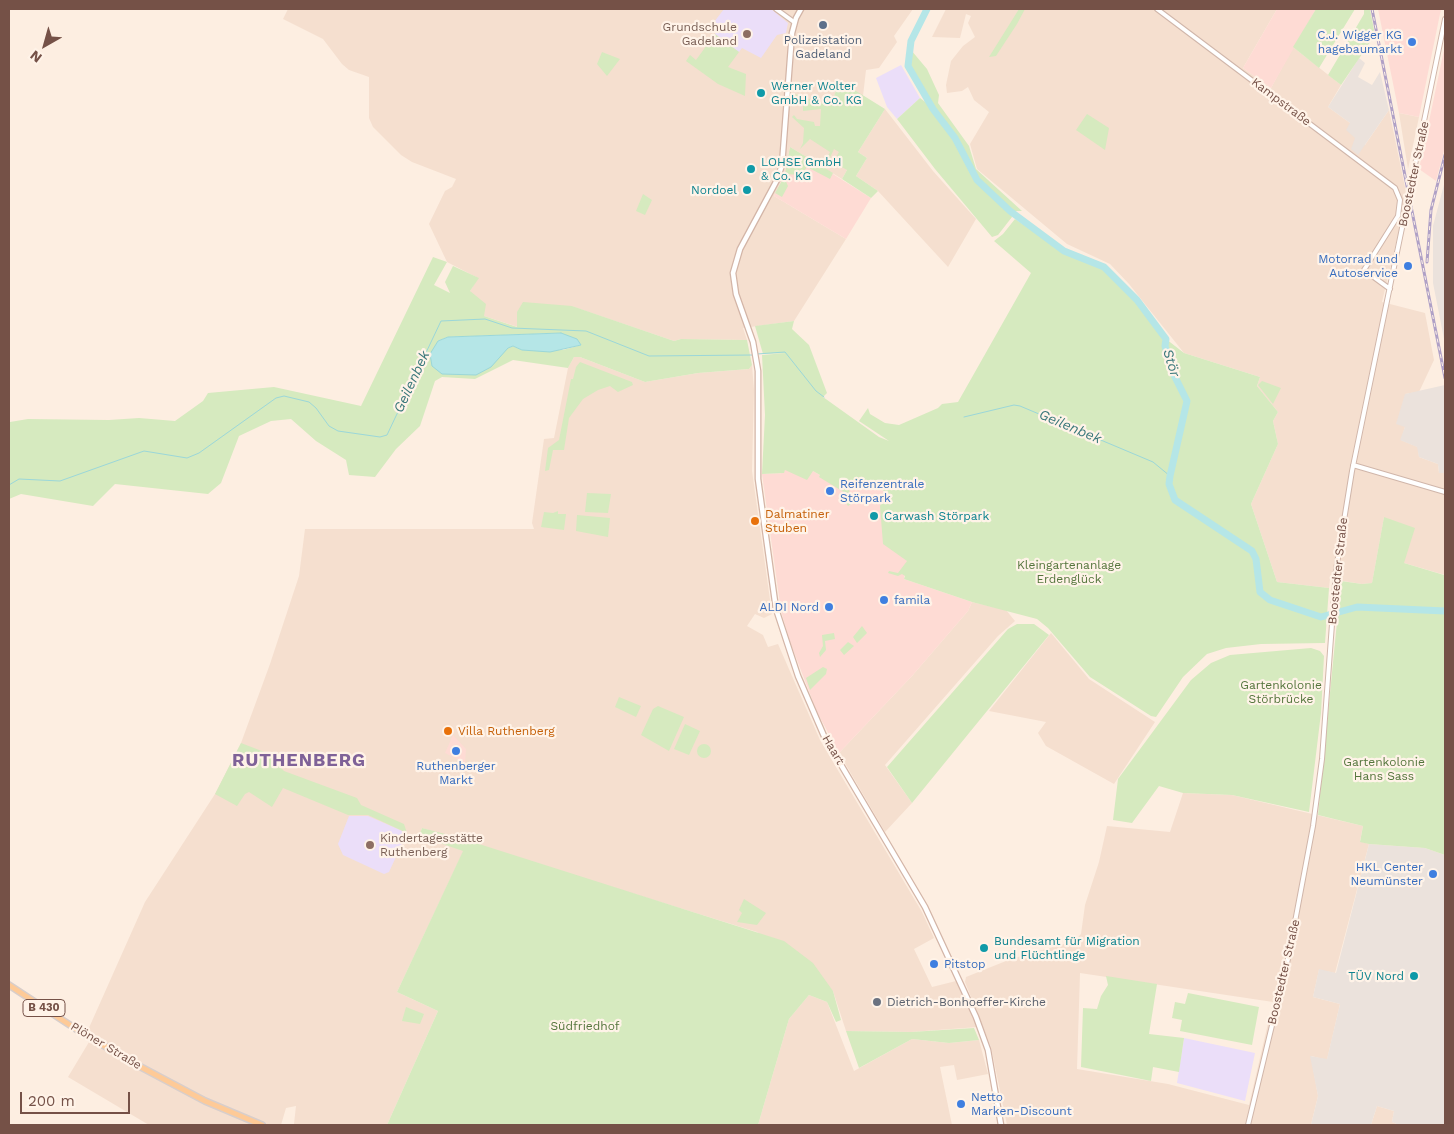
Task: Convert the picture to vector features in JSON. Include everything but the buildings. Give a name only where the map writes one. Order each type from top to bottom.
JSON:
[{"type":"main road","points":[[794,22],[801,9]]},
{"type":"main road","name":"Haart","points":[[794,22],[782,165],[777,180],[740,249],[733,273],[737,299],[755,353],[759,391],[758,479],[780,626],[813,714],[824,736],[925,907],[976,1017],[988,1050],[1001,1125]]},
{"type":"main road","name":"Plöner Straße","points":[[9,985],[79,1031],[139,1066],[205,1100],[262,1125]]},
{"type":"street","points":[[776,9],[794,22]]},
{"type":"street","name":"Kampstraße","points":[[1157,9],[1386,180],[1397,191],[1400,200],[1396,220],[1364,270],[1390,289]]},
{"type":"street","name":"Boostedter Straße","points":[[1248,1125],[1288,959],[1313,826],[1322,759],[1338,557],[1353,466],[1445,19]]},
{"type":"street","points":[[1353,466],[1445,492]]},
{"type":"shaded area","points":[[288,9],[913,9],[894,36],[897,42],[879,68],[866,70],[863,96],[840,82],[830,106],[847,170],[842,179],[790,147],[784,176],[774,196],[846,239],[794,321],[743,328],[747,340],[681,339],[674,341],[571,306],[518,327],[484,316],[470,291],[478,278],[447,262],[429,224],[445,191],[452,187],[456,179],[412,162],[401,155],[373,127],[369,118],[369,77],[349,70],[342,64],[323,39],[283,19]]},
{"type":"shaded area","name":"Grundschule Gadeland","points":[[724,9],[771,9],[788,23],[786,33],[777,35],[761,58],[742,48],[739,52],[715,34],[717,30],[711,26]]},
{"type":"shaded area","points":[[946,9],[1277,9],[1243,68],[1271,88],[1293,47],[1341,85],[1328,107],[1350,123],[1365,145],[1389,110],[1407,197],[1382,302],[1425,313],[1434,360],[1419,392],[1405,394],[1405,427],[1401,440],[1418,447],[1419,457],[1438,464],[1439,473],[1445,473],[1445,575],[1404,563],[1384,517],[1372,583],[1362,584],[1330,579],[1329,588],[1277,582],[1251,504],[1278,444],[1273,421],[1278,412],[1257,386],[1260,377],[1184,353],[1129,284],[1110,264],[1067,244],[977,169],[970,144],[989,112],[974,100],[968,87],[962,91],[947,93],[946,85],[951,61],[963,46],[975,37],[968,23],[971,16],[966,14],[960,38],[932,37]]},
{"type":"shaded area","points":[[1277,9],[1316,9],[1271,88],[1243,68]]},
{"type":"shaded area","points":[[1378,9],[1441,9],[1419,117],[1399,113]]},
{"type":"shaded area","points":[[1445,45],[1445,147],[1436,181],[1419,169]]},
{"type":"shaded area","points":[[1359,58],[1365,63],[1358,77],[1372,85],[1380,72],[1389,110],[1358,155],[1351,149],[1355,138],[1346,130],[1350,123],[1328,107]]},
{"type":"shaded area","points":[[901,65],[920,98],[897,119],[887,107],[876,78]]},
{"type":"shaded area","points":[[885,109],[933,171],[976,219],[948,267],[878,191],[856,176],[867,158],[858,152]]},
{"type":"shaded area","points":[[1399,113],[1419,117],[1408,169]]},
{"type":"shaded area","points":[[790,147],[871,198],[846,239],[774,196],[784,175]]},
{"type":"shaded area","points":[[1445,181],[1445,344],[1433,283],[1433,226]]},
{"type":"shaded area","points":[[574,357],[580,357],[645,382],[698,373],[749,369],[752,365],[754,390],[752,471],[772,614],[764,618],[755,614],[747,626],[763,635],[768,647],[778,644],[820,740],[922,912],[934,938],[914,949],[932,987],[956,981],[978,1027],[911,1032],[846,1031],[833,991],[757,932],[422,828],[419,836],[464,850],[397,992],[438,1011],[387,1125],[296,1125],[294,1124],[296,1106],[286,1108],[281,1125],[149,1125],[68,1077],[89,1042],[84,1039],[145,902],[215,794],[241,743],[299,576],[305,529],[534,529],[532,523],[544,439],[554,438],[568,368]]},
{"type":"shaded area","points":[[1445,385],[1445,473],[1439,473],[1438,464],[1419,457],[1417,447],[1400,440],[1405,427],[1396,424],[1405,394]]},
{"type":"shaded area","points":[[785,470],[813,471],[842,488],[871,484],[886,492],[907,561],[904,579],[972,602],[968,611],[912,676],[839,753],[817,712],[790,642],[781,611],[762,474],[783,473]]},
{"type":"shaded area","points":[[972,602],[1006,610],[1015,621],[998,636],[885,765],[912,803],[885,832],[839,753],[912,676],[968,611]]},
{"type":"shaded area","points":[[1051,633],[1089,679],[1155,722],[1114,784],[1046,746],[1038,733],[1046,722],[989,711]]},
{"type":"shaded area","name":"Ruthenberger Markt","points":[[453,735],[466,749],[465,763],[445,753]]},
{"type":"shaded area","points":[[1183,793],[1232,795],[1363,826],[1360,841],[1369,844],[1335,973],[1319,970],[1313,997],[1340,1004],[1327,1060],[1311,1056],[1318,1096],[1311,1125],[1007,1125],[991,1047],[965,982],[966,977],[1011,959],[1074,941],[1081,934],[1085,905],[1099,862],[1107,826],[1170,832]],"holes":[[[1080,973],[1273,1002],[1249,1105],[1168,1084],[1077,1069]]]},
{"type":"shaded area","name":"Kindertagesstätte Ruthenberg","points":[[349,816],[368,816],[407,833],[389,872],[384,874],[343,855],[338,844]]},
{"type":"shaded area","points":[[1369,844],[1425,848],[1445,855],[1445,1125],[1399,1125],[1392,1122],[1394,1111],[1377,1106],[1371,1125],[1311,1125],[1318,1096],[1310,1056],[1327,1059],[1340,1004],[1313,997],[1319,969],[1336,973]]},
{"type":"shaded area","points":[[809,995],[827,1002],[854,1071],[912,1039],[949,1043],[979,1040],[988,1074],[957,1080],[954,1065],[940,1067],[952,1125],[758,1125],[789,1019]]},
{"type":"shaded area","points":[[1184,1038],[1255,1053],[1245,1101],[1177,1083]]},
{"type":"shaded area","points":[[1377,1106],[1394,1111],[1392,1122],[1399,1125],[1371,1125]]},
{"type":"green space","points":[[1019,9],[1025,9],[1017,24],[996,56],[989,57]]},
{"type":"green space","points":[[1316,9],[1355,9],[1319,68],[1293,47]]},
{"type":"green space","points":[[1364,9],[1370,9],[1375,35],[1341,85],[1328,75],[1364,14]]},
{"type":"green space","points":[[715,34],[739,52],[728,67],[746,74],[745,96],[718,84],[686,61],[690,55],[696,60]]},
{"type":"green space","points":[[911,50],[927,69],[939,95],[938,103],[969,146],[976,169],[1022,211],[1011,211],[1012,217],[998,235],[992,237],[935,169],[897,119],[920,98],[932,107],[908,66]]},
{"type":"green space","points":[[602,52],[620,59],[607,76],[597,64]]},
{"type":"green space","points":[[840,81],[885,109],[858,152],[867,158],[856,176],[878,191],[871,198],[842,179],[847,170],[833,162],[839,152],[834,149],[828,162],[821,159],[826,160],[830,152],[810,139],[800,149],[803,143],[804,128],[792,117],[794,115],[797,119],[814,122],[815,126],[820,126],[821,109],[803,111],[803,100],[797,100],[795,94],[830,106]]},
{"type":"green space","points":[[1087,114],[1109,128],[1105,150],[1076,130]]},
{"type":"green space","points":[[790,147],[833,173],[830,179],[807,167],[801,175],[785,174]]},
{"type":"green space","points":[[784,177],[788,186],[782,197],[775,193]]},
{"type":"green space","points":[[643,194],[652,200],[645,215],[636,211]]},
{"type":"green space","name":"Kleingartenanlage Erdenglück","points":[[1015,219],[1064,251],[1104,267],[1137,300],[1166,339],[1184,353],[1260,377],[1257,386],[1278,412],[1273,421],[1278,444],[1251,504],[1277,582],[1329,588],[1325,643],[1261,644],[1226,648],[1207,654],[1183,677],[1156,717],[1151,716],[1090,677],[1048,628],[1037,619],[972,602],[904,579],[905,576],[902,574],[898,576],[888,573],[889,571],[898,573],[907,561],[883,544],[880,506],[886,492],[871,484],[849,487],[850,497],[847,498],[851,504],[848,506],[844,500],[847,494],[819,477],[820,475],[813,471],[807,480],[785,470],[784,473],[762,474],[765,415],[762,355],[786,353],[763,354],[755,326],[794,321],[792,329],[809,345],[827,393],[823,397],[879,437],[889,441],[859,421],[868,408],[870,414],[885,423],[899,425],[938,408],[942,404],[958,402],[1031,273],[994,241],[1003,234]]},
{"type":"green space","points":[[433,257],[447,262],[434,285],[450,293],[445,282],[453,266],[479,278],[470,291],[486,304],[484,316],[517,327],[517,312],[523,302],[572,306],[674,341],[681,339],[747,340],[752,365],[749,369],[698,373],[645,382],[580,357],[574,357],[568,368],[513,360],[475,379],[442,377],[435,381],[420,426],[396,449],[375,477],[349,475],[346,460],[316,441],[291,419],[271,421],[239,436],[221,483],[208,494],[115,484],[93,506],[21,494],[9,499],[10,422],[28,419],[109,420],[139,418],[175,421],[203,401],[208,393],[274,387],[361,406]],"holes":[[[561,333],[581,345],[563,350],[522,350],[513,346],[508,348],[438,341],[448,337]]]},
{"type":"green space","points":[[580,362],[632,382],[633,385],[618,392],[610,386],[598,390],[583,399],[569,418],[564,450],[553,450],[549,470],[545,471],[548,448],[559,440],[571,379],[573,379],[576,367]]},
{"type":"green space","points":[[1262,381],[1281,388],[1273,404],[1258,385]]},
{"type":"green space","points":[[587,493],[611,494],[608,513],[585,512]]},
{"type":"green space","points":[[558,511],[558,514],[566,514],[564,530],[541,527],[544,512],[553,513]]},
{"type":"green space","points":[[577,515],[610,518],[608,537],[576,531]]},
{"type":"green space","name":"Gartenkolonie Hans Sass","points":[[1384,517],[1415,528],[1404,563],[1444,575],[1445,573],[1445,855],[1425,848],[1360,842],[1363,826],[1318,815],[1341,581],[1362,584],[1372,583]]},
{"type":"green space","points":[[1017,624],[1034,624],[1049,635],[912,803],[887,767],[1008,629]]},
{"type":"green space","points":[[862,626],[867,633],[857,643],[853,637]]},
{"type":"green space","points":[[834,633],[835,639],[825,641],[826,650],[820,657],[819,653],[823,646],[822,635]]},
{"type":"green space","points":[[848,642],[854,646],[844,655],[840,650]]},
{"type":"green space","name":"Gartenkolonie Störbrücke","points":[[1311,648],[1320,651],[1324,656],[1321,713],[1309,812],[1232,795],[1183,793],[1159,786],[1132,823],[1113,820],[1118,779],[1191,680],[1211,663],[1230,655]]},
{"type":"green space","points":[[823,667],[827,669],[826,674],[810,690],[806,678]]},
{"type":"green space","points":[[619,697],[641,706],[636,717],[615,707]]},
{"type":"green space","points":[[658,706],[684,717],[669,751],[641,735],[653,709]]},
{"type":"green space","points":[[685,724],[700,731],[689,755],[674,749]]},
{"type":"green space","points":[[241,743],[267,753],[284,771],[357,798],[361,805],[404,824],[407,833],[368,815],[348,815],[283,788],[272,807],[249,792],[245,794],[237,806],[215,794]]},
{"type":"green space","points":[[704,744],[709,746],[711,751],[709,756],[704,758],[699,756],[697,751],[699,746]]},
{"type":"green space","name":"Südfriedhof","points":[[422,828],[457,837],[784,941],[813,963],[833,991],[841,1020],[836,1022],[827,1002],[809,995],[789,1019],[758,1125],[387,1125],[438,1011],[397,992],[463,851],[419,836]]},
{"type":"green space","points":[[744,899],[766,913],[757,925],[737,922],[742,913],[739,910]]},
{"type":"green space","points":[[1106,976],[1157,984],[1149,1034],[1184,1038],[1179,1072],[1153,1067],[1151,1081],[1081,1067],[1083,1008],[1097,1009],[1101,996],[1108,985]]},
{"type":"green space","points":[[1188,993],[1259,1007],[1252,1045],[1180,1031],[1182,1020],[1172,1018],[1175,1002],[1185,1004]]},
{"type":"green space","points":[[406,1007],[424,1014],[420,1024],[402,1021]]},
{"type":"green space","points":[[974,1028],[979,1040],[949,1043],[912,1039],[859,1068],[846,1031],[911,1032]]},
{"type":"water","points":[[561,333],[577,339],[581,345],[550,352],[522,350],[513,346],[508,348],[491,367],[476,375],[442,374],[432,366],[430,354],[438,341],[448,337]]},
{"type":"waterway","name":"Stör","points":[[927,9],[911,41],[908,66],[933,109],[955,138],[977,180],[1010,211],[1064,251],[1104,267],[1137,300],[1166,339],[1165,346],[1173,373],[1187,401],[1169,484],[1175,500],[1252,551],[1256,559],[1260,592],[1270,600],[1321,617],[1357,607],[1445,611]]},
{"type":"waterway","name":"Geilenbek","points":[[9,485],[19,479],[60,481],[144,451],[187,458],[199,453],[276,398],[284,396],[309,402],[316,408],[329,426],[338,431],[380,437],[387,435],[441,321],[485,319],[512,328],[586,331],[649,356],[753,355]]},
{"type":"waterway","name":"Geilenbek","points":[[757,354],[785,352],[816,391],[824,397]]},
{"type":"waterway","name":"Geilenbek","points":[[964,417],[1014,405],[1020,406],[1153,462],[1170,476]]},
{"type":"railway","points":[[1372,9],[1445,378]]},
{"type":"railway","points":[[1427,262],[1431,210],[1445,155]]},
{"type":"place","name":"Polizeistation Gadeland","points":[[823,25]]},
{"type":"place","name":"Grundschule Gadeland","points":[[747,34]]},
{"type":"place","name":"C.J. Wigger KG hagebaumarkt","points":[[1412,42]]},
{"type":"place","name":"Werner Wolter GmbH & Co. KG","points":[[761,93]]},
{"type":"place","name":"LOHSE GmbH & Co. KG","points":[[751,169]]},
{"type":"place","name":"Nordoel","points":[[747,190]]},
{"type":"place","name":"Motorrad und Autoservice","points":[[1408,266]]},
{"type":"place","name":"Reifenzentrale Störpark","points":[[830,491]]},
{"type":"place","name":"Carwash Störpark","points":[[874,516]]},
{"type":"place","name":"Dalmatiner Stuben","points":[[755,521]]},
{"type":"place","name":"famila","points":[[884,600]]},
{"type":"place","name":"ALDI Nord","points":[[829,607]]},
{"type":"place","name":"Villa Ruthenberg","points":[[448,731]]},
{"type":"place","name":"Ruthenberger Markt","points":[[456,751]]},
{"type":"place","name":"Kindertagesstätte Ruthenberg","points":[[370,845]]},
{"type":"place","name":"HKL Center Neumünster","points":[[1433,874]]},
{"type":"place","name":"Bundesamt für Migration und Flüchtlinge","points":[[984,948]]},
{"type":"place","name":"Pitstop","points":[[934,964]]},
{"type":"place","name":"TÜV Nord","points":[[1414,976]]},
{"type":"place","name":"Dietrich-Bonhoeffer-Kirche","points":[[877,1002]]},
{"type":"place","name":"Netto Marken-Discount","points":[[961,1104]]},
{"type":"district","name":"RUTHENBERG","points":[[299,761]]}]
